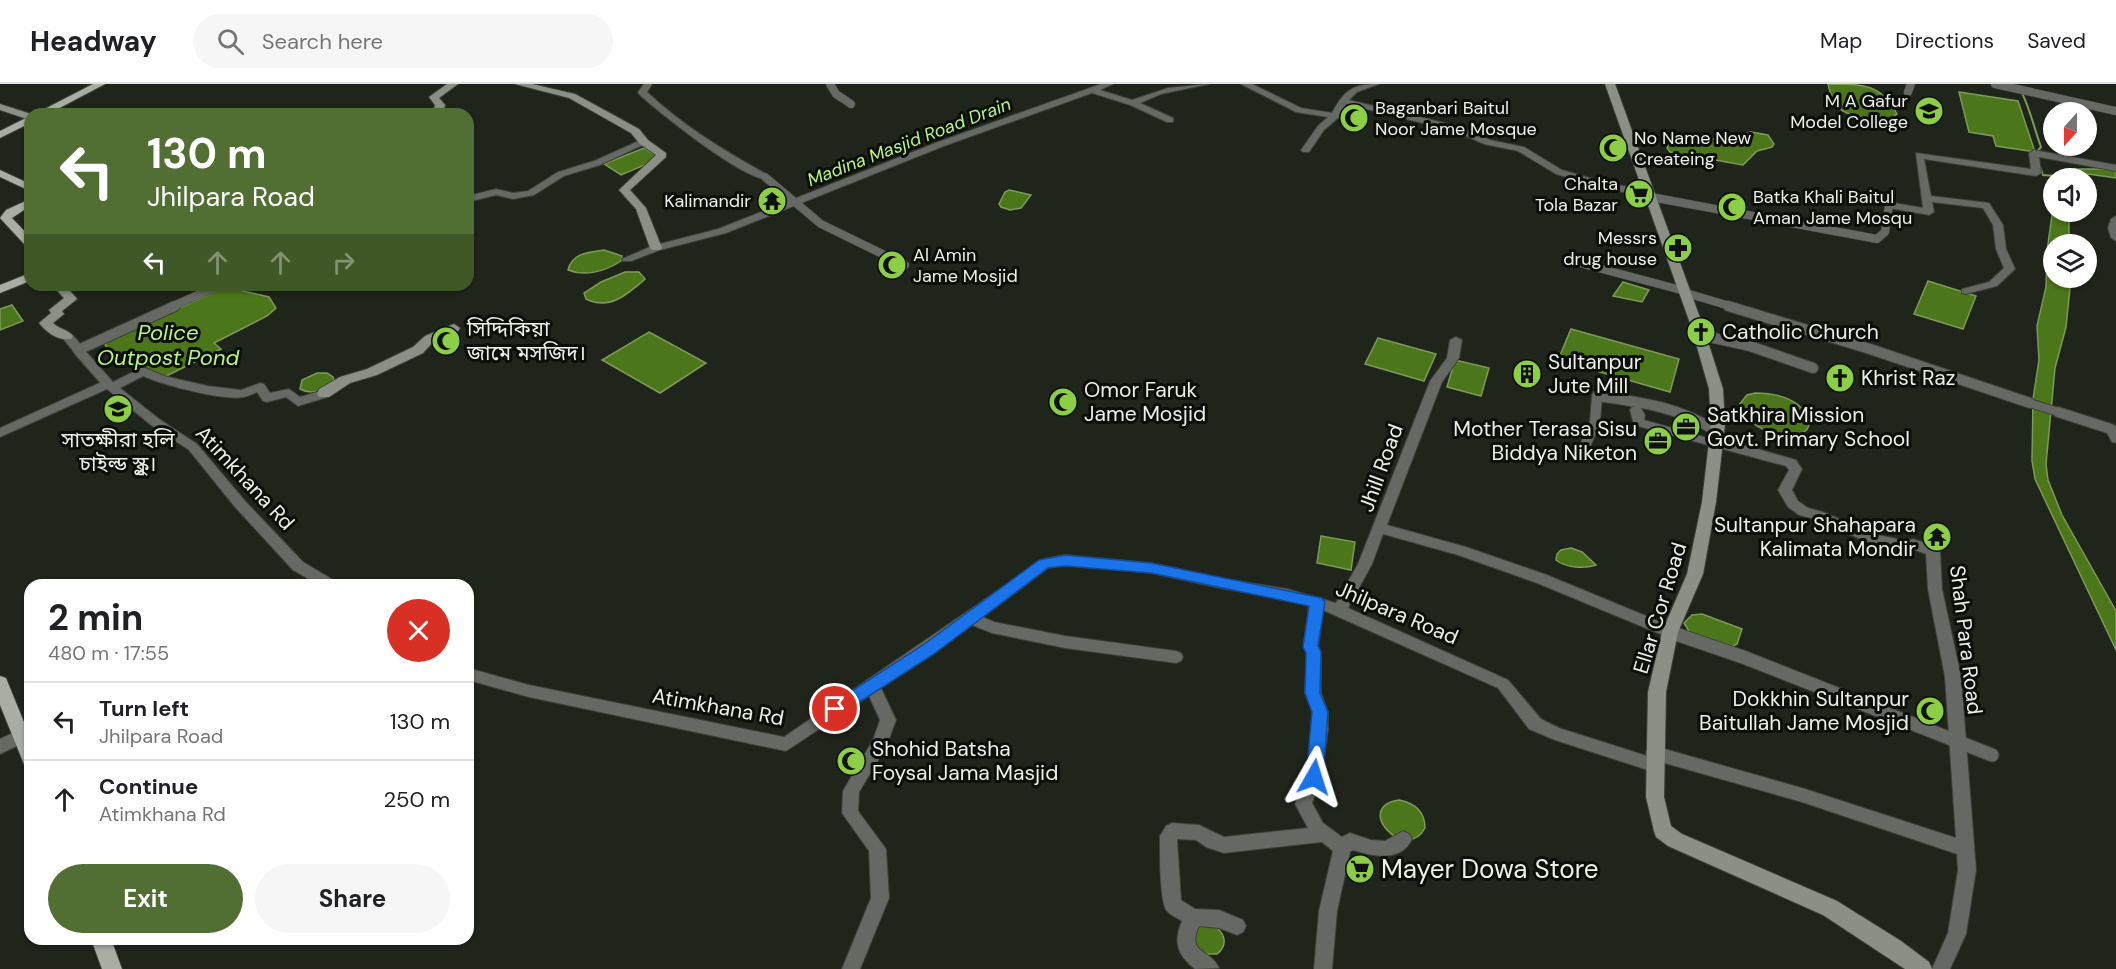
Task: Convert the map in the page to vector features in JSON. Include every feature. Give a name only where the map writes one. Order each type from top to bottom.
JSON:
[{"type":"main road","points":[[52,108],[100,84]]},
{"type":"main road","points":[[439,108],[440,105],[434,97],[453,84]]},
{"type":"main road","points":[[520,84],[572,96],[635,130],[644,142],[662,155],[624,190],[641,208],[656,248]]},
{"type":"main road","name":"Ellar Cor Road","points":[[1610,84],[1700,335],[1716,390],[1716,439],[1709,502],[1695,574],[1670,632],[1657,692],[1655,797],[1663,831],[1675,840],[1830,908],[1894,948],[1922,969]]},
{"type":"main road","points":[[0,107],[24,116]]},
{"type":"main road","points":[[0,135],[24,121]]},
{"type":"main road","points":[[0,173],[24,185]]},
{"type":"main road","points":[[24,205],[10,212],[6,218],[24,238]]},
{"type":"main road","points":[[0,289],[24,279]]},
{"type":"main road","points":[[64,291],[71,299],[55,310],[58,314],[45,323],[55,332],[67,336]]},
{"type":"main road","points":[[324,394],[345,380],[372,372],[418,350],[429,339],[454,328]]},
{"type":"main road","points":[[0,682],[24,744]]},
{"type":"main road","points":[[103,945],[112,969]]},
{"type":"street","points":[[648,84],[642,92],[658,108],[730,158],[765,177],[821,224],[905,264]]},
{"type":"street","points":[[830,84],[836,94],[850,104]]},
{"type":"street","points":[[627,259],[656,248],[722,231],[941,144],[1109,84]]},
{"type":"street","points":[[1133,103],[1145,96],[1171,88],[1205,84]]},
{"type":"street","points":[[1245,84],[1299,110],[1335,116]]},
{"type":"street","points":[[1306,150],[1321,128],[1335,116],[1343,101],[1354,90],[1375,84]]},
{"type":"street","points":[[1908,92],[1911,84]]},
{"type":"street","points":[[1995,84],[2116,111]]},
{"type":"street","points":[[2047,88],[2053,96]]},
{"type":"street","points":[[1094,91],[1133,103],[1170,120]]},
{"type":"street","points":[[1343,101],[1458,129],[1487,142],[1521,149],[1559,172],[1606,186],[1877,239],[1885,232],[1889,205],[1929,212],[1919,155],[2036,173],[2034,153],[2116,168]]},
{"type":"street","points":[[474,198],[496,192],[513,196],[531,193],[561,174],[597,163],[644,142]]},
{"type":"street","points":[[1927,199],[1986,205],[1998,225],[2001,249],[2010,269],[1993,284],[1966,291]]},
{"type":"street","points":[[2116,219],[2113,228],[2116,238]]},
{"type":"street","points":[[1582,264],[1685,292],[1870,350],[2058,412],[2114,433]]},
{"type":"street","points":[[78,350],[207,291]]},
{"type":"street","points":[[1700,335],[1749,346],[1813,368]]},
{"type":"street","points":[[67,336],[110,385]]},
{"type":"street","name":"Jhill Road","points":[[1340,611],[1365,564],[1436,381],[1453,358],[1456,340]]},
{"type":"street","points":[[0,433],[143,371],[160,379],[208,390],[242,394],[260,387],[267,398],[289,393],[298,402],[324,394]]},
{"type":"street","name":"Atimkhana Rd","points":[[110,385],[155,422],[193,447],[240,504],[298,566],[320,579]]},
{"type":"street","points":[[1584,451],[1595,422],[1597,396],[1654,405],[1703,421],[1716,439]]},
{"type":"street","points":[[1636,410],[1639,415],[1638,422],[1716,439]]},
{"type":"street","name":"Shah Para Road","points":[[1716,439],[1791,463],[1796,469],[1785,490],[1793,504],[1804,512],[1870,538],[1907,546],[1913,544],[1933,551],[1935,589],[1953,677],[1967,870],[1957,934],[1941,969]]},
{"type":"street","points":[[1379,528],[1461,550],[1542,579],[1670,632],[1743,657],[1992,755]]},
{"type":"street","name":"Jhilpara Road","points":[[971,618],[1044,564],[1065,560],[1151,568],[1317,602],[1503,684],[1535,724],[1554,733],[1802,795],[1966,849]]},
{"type":"street","points":[[1317,602],[1311,647],[1314,652],[1313,693],[1320,712],[1320,729],[1314,777],[1303,804],[1317,828],[1342,848]]},
{"type":"street","points":[[971,618],[992,627],[1065,642],[1176,657]]},
{"type":"street","name":"Atimkhana Rd","points":[[474,676],[530,691],[786,744],[872,684],[929,650],[971,618]]},
{"type":"street","points":[[850,969],[880,898],[877,849],[850,813],[851,791],[880,742],[888,720],[872,684]]},
{"type":"street","points":[[1300,802],[1310,776],[1316,728]]},
{"type":"street","points":[[0,747],[21,736]]},
{"type":"street","points":[[1237,926],[1213,918],[1193,918],[1173,905],[1168,836],[1172,831],[1199,833],[1212,842],[1224,845],[1325,834]]},
{"type":"street","points":[[1323,969],[1328,911],[1342,848],[1350,841],[1379,850],[1399,844],[1404,839]]},
{"type":"street","points":[[1193,918],[1185,938],[1188,948],[1200,963],[1210,968]]},
{"type":"water","points":[[1828,84],[1852,84],[1878,91],[1897,114],[1887,121],[1849,114],[1836,104]]},
{"type":"water","points":[[1959,92],[2018,101],[2035,152],[1996,146],[1993,136],[1969,132]]},
{"type":"water","points":[[1751,132],[1768,135],[1774,144],[1772,147],[1757,151],[1743,165],[1670,152],[1667,148],[1669,143],[1693,142],[1694,138],[1722,139]]},
{"type":"water","points":[[644,148],[661,158],[621,175],[604,164]]},
{"type":"water","points":[[2097,169],[2116,169],[2116,178],[2097,175]]},
{"type":"water","points":[[1009,190],[1031,195],[1021,208],[1010,210],[999,204],[1005,192]]},
{"type":"water","points":[[2051,222],[2069,222],[2069,234],[2049,234]]},
{"type":"water","points":[[604,250],[622,256],[621,261],[595,272],[581,273],[568,270],[577,257]]},
{"type":"water","points":[[625,272],[639,272],[645,279],[625,295],[610,302],[594,302],[586,299],[584,293],[601,282]]},
{"type":"water","points":[[1928,281],[1976,296],[1963,329],[1914,314]]},
{"type":"water","points":[[1623,282],[1649,290],[1642,302],[1613,296]]},
{"type":"water","points":[[2046,288],[2070,288],[2066,327],[2055,368],[2046,464],[2048,480],[2062,515],[2116,611],[2116,650],[2035,479],[2032,461],[2033,399],[2039,360],[2037,326]]},
{"type":"water","name":"Police Outpost Pond","points":[[216,291],[243,291],[269,297],[276,308],[267,316],[214,343],[221,349],[160,379],[116,356],[105,345],[109,340]]},
{"type":"water","points":[[12,305],[23,321],[0,330],[0,309]]},
{"type":"water","points":[[1571,329],[1679,359],[1670,392],[1558,360]]},
{"type":"water","points":[[649,332],[706,363],[660,393],[602,360]]},
{"type":"water","points":[[1378,338],[1436,354],[1424,381],[1365,364]]},
{"type":"water","points":[[1455,360],[1489,368],[1481,396],[1447,387]]},
{"type":"water","points":[[317,373],[327,373],[334,380],[327,387],[318,391],[309,392],[300,389],[302,380]]},
{"type":"water","points":[[1771,394],[1794,402],[1810,420],[1807,429],[1799,434],[1788,436],[1776,434],[1752,423],[1743,414],[1739,405],[1747,395]]},
{"type":"water","points":[[1321,536],[1355,542],[1351,570],[1317,563]]},
{"type":"water","points":[[1571,548],[1582,552],[1596,565],[1575,567],[1556,560],[1561,550]]},
{"type":"water","points":[[1702,614],[1742,629],[1737,644],[1732,647],[1690,633],[1684,623],[1692,615]]},
{"type":"water","points":[[1399,800],[1409,803],[1421,812],[1425,828],[1416,837],[1406,840],[1396,837],[1387,830],[1382,821],[1381,812],[1386,805]]},
{"type":"water","points":[[1201,924],[1217,928],[1222,934],[1224,944],[1217,954],[1201,954],[1191,935]]},
{"type":"waterway","points":[[2021,91],[2041,147],[2036,153]]},
{"type":"waterway","points":[[2039,164],[2043,175]]},
{"type":"place","name":"M A Gafur Model College","points":[[1929,111]]},
{"type":"place","name":"Baganbari Baitul Noor Jame Mosque","points":[[1354,118]]},
{"type":"place","name":"No Name New Createing","points":[[1613,148]]},
{"type":"place","name":"Chalta Tola Bazar","points":[[1639,194]]},
{"type":"place","name":"Kalimandir","points":[[772,201]]},
{"type":"place","name":"Batka Khali Baitul Aman Jame Mosqu","points":[[1732,207]]},
{"type":"place","name":"Messrs drug house","points":[[1678,248]]},
{"type":"place","name":"Al Amin Jame Mosjid","points":[[892,265]]},
{"type":"place","name":"Catholic Church","points":[[1701,332]]},
{"type":"place","name":"সিদ্দিকিয়া জামে মসজিদ।","points":[[446,341]]},
{"type":"place","name":"Sultanpur Jute Mill","points":[[1527,374]]},
{"type":"place","name":"Khrist Raz","points":[[1840,378]]},
{"type":"place","name":"Omor Faruk Jame Mosjid","points":[[1063,402]]},
{"type":"place","name":"সাতক্ষীরা হলি চাইল্ড স্কুল।","points":[[118,409]]},
{"type":"place","name":"Satkhira Mission Govt. Primary School","points":[[1686,427]]},
{"type":"place","name":"Mother Terasa Sisu Biddya Niketon","points":[[1658,441]]},
{"type":"place","name":"Sultanpur Shahapara Kalimata Mondir","points":[[1937,537]]},
{"type":"place","name":"Dokkhin Sultanpur Baitullah Jame Mosjid","points":[[1930,711]]},
{"type":"place","name":"Shohid Batsha Foysal Jama Masjid","points":[[851,761]]},
{"type":"place","name":"Mayer Dowa Store","points":[[1360,869]]},
{"type":"route","points":[[835,709],[929,650],[1044,564],[1065,560],[1151,568],[1225,584],[1287,594],[1317,602],[1317,617],[1311,647],[1314,652],[1313,693],[1320,712],[1314,777]]},
{"type":"water label","name":"Madina Masjid Road Drain","points":[[909,142]]}]
